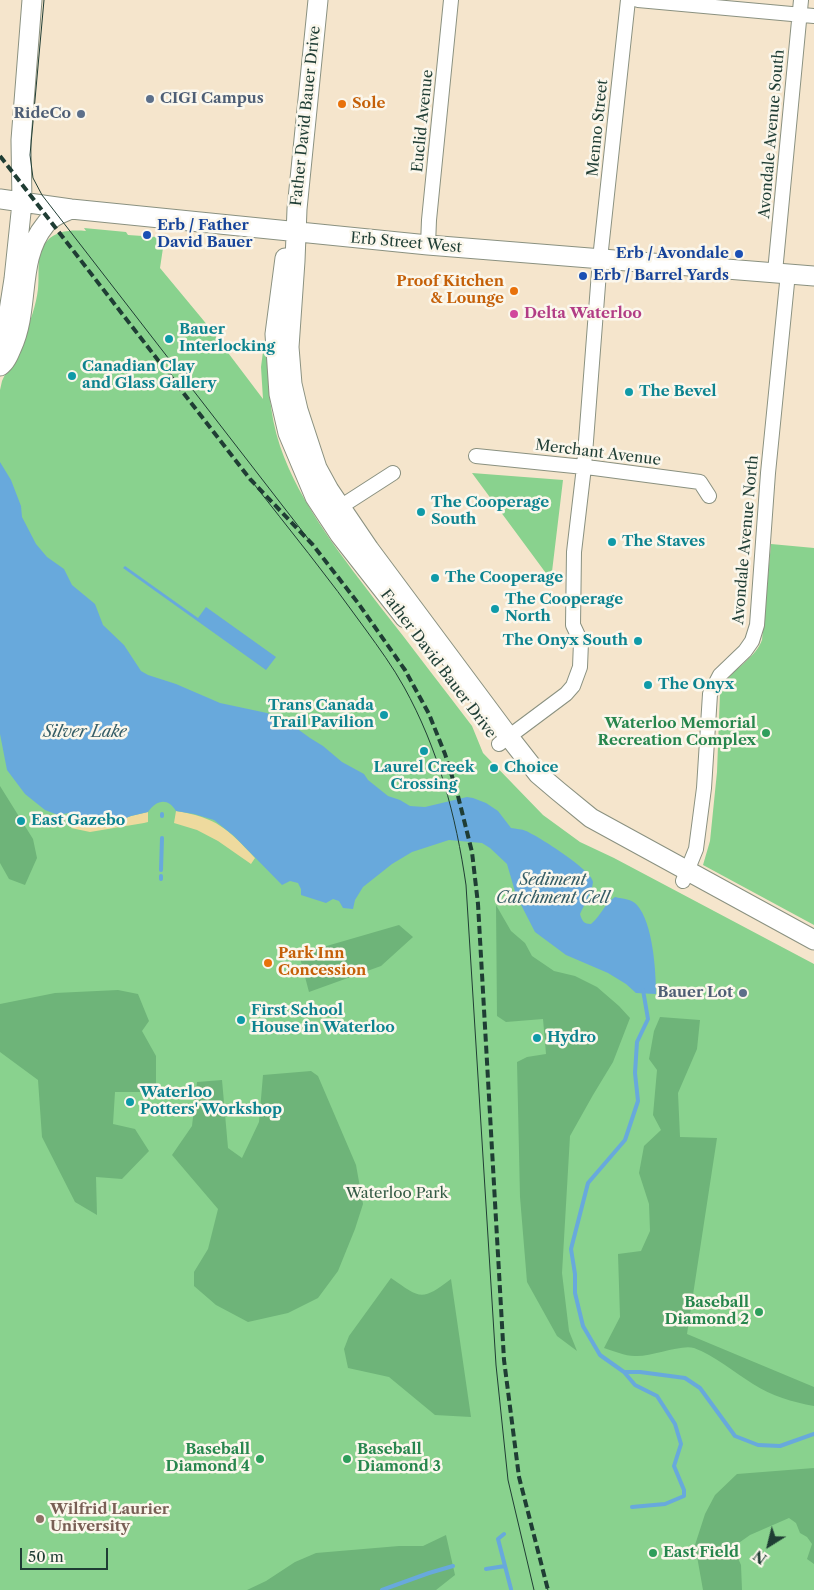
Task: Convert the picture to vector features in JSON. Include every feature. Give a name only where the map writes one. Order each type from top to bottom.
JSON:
[{"type":"street","points":[[0,343],[6,330],[22,203],[21,140],[32,0]]},
{"type":"street","name":"Father David Bauer Drive","points":[[318,0],[295,233],[284,261],[275,334],[279,394],[288,433],[315,497],[333,511],[340,535],[504,741],[526,777],[550,802],[608,842],[685,876],[814,940]]},
{"type":"street","name":"Euclid Avenue","points":[[428,245],[451,0]]},
{"type":"street","name":"Menno Street","points":[[504,741],[566,694],[573,686],[580,667],[581,642],[573,625],[574,552],[584,467],[600,259],[628,0]]},
{"type":"street","points":[[638,0],[814,16]]},
{"type":"street","name":"Avondale Avenue South","points":[[782,272],[801,0]]},
{"type":"street","name":"Erb Street West","points":[[0,199],[72,209],[295,233],[814,276]]},
{"type":"street","points":[[0,366],[4,364],[15,339],[23,308],[26,267],[34,243],[49,220],[72,209]]},
{"type":"street","name":"Avondale Avenue North","points":[[685,876],[696,848],[704,788],[710,694],[720,676],[745,651],[752,641],[757,625],[782,272]]},
{"type":"street","name":"Merchant Avenue","points":[[476,456],[584,467],[700,482],[709,496]]},
{"type":"street","points":[[333,511],[393,473]]},
{"type":"street","name":"Father David Bauer Drive","points":[[685,876],[814,952]]},
{"type":"green space","name":"Waterloo Park","points":[[84,228],[126,232],[128,235],[157,237],[171,247],[163,248],[160,268],[204,321],[263,399],[261,367],[264,344],[267,345],[270,396],[276,434],[289,468],[311,511],[353,571],[472,726],[483,753],[543,815],[580,842],[614,858],[814,964],[814,1590],[0,1590],[0,390],[2,381],[33,313],[38,289],[39,257],[43,246],[55,235],[70,231],[86,231]]},
{"type":"green space","points":[[472,473],[563,480],[551,580]]},
{"type":"green space","name":"Waterloo Memorial Recreation Complex","points":[[771,544],[814,548],[814,925],[703,865],[710,841],[717,772],[720,693],[728,678],[753,655],[762,640]]},
{"type":"green space","points":[[0,786],[33,839],[37,858],[25,885],[9,879],[0,863]]},
{"type":"green space","points":[[496,905],[511,931],[525,943],[532,956],[554,971],[575,976],[597,987],[630,1018],[613,1062],[570,1136],[562,1273],[569,1331],[577,1351],[557,1336],[527,1282],[520,1197],[517,1062],[527,1057],[546,1054],[543,1019],[506,1022],[497,1016]]},
{"type":"green space","points":[[399,925],[413,937],[381,966],[309,992],[299,954]]},
{"type":"green space","points":[[118,990],[138,994],[149,1021],[142,1031],[156,1056],[156,1092],[115,1092],[113,1124],[135,1129],[149,1151],[122,1179],[96,1177],[97,1215],[75,1202],[42,1137],[38,1080],[0,1052],[0,1004],[55,993]]},
{"type":"green space","points":[[660,1017],[700,1020],[697,1049],[678,1093],[680,1137],[717,1138],[687,1334],[814,1387],[814,1406],[767,1392],[717,1360],[694,1348],[689,1347],[633,1356],[604,1348],[620,1317],[618,1254],[641,1251],[650,1231],[649,1204],[639,1173],[644,1146],[661,1130],[653,1115],[657,1070],[649,1059],[654,1031]]},
{"type":"green space","points":[[311,1071],[318,1076],[356,1165],[363,1204],[338,1271],[318,1298],[288,1313],[248,1322],[216,1305],[194,1286],[194,1272],[208,1249],[218,1209],[172,1155],[192,1126],[197,1082],[222,1080],[228,1148],[242,1158],[259,1122],[263,1075]]},
{"type":"green space","points":[[391,1278],[408,1290],[421,1295],[433,1291],[451,1279],[471,1417],[435,1415],[389,1377],[348,1368],[344,1349],[349,1336]]},
{"type":"green space","points":[[814,1468],[814,1564],[807,1559],[812,1544],[807,1537],[800,1533],[796,1523],[789,1518],[750,1535],[733,1547],[741,1565],[742,1590],[703,1590],[695,1545],[705,1514],[715,1495],[737,1474]]},
{"type":"green space","points":[[446,1535],[455,1575],[436,1590],[247,1590],[266,1581],[295,1562],[316,1553],[399,1546],[423,1546]]},
{"type":"sand","points":[[176,811],[212,821],[229,832],[255,858],[251,864],[218,841],[197,830],[174,823]]},
{"type":"sand","points":[[148,812],[148,822],[144,823],[90,832],[71,828],[75,822],[91,825],[108,825]]},
{"type":"water","name":"Silver Lake","points":[[0,462],[11,480],[21,506],[22,517],[36,544],[47,557],[64,569],[72,585],[95,604],[103,625],[124,645],[141,671],[220,703],[267,713],[288,722],[323,746],[342,762],[364,774],[368,780],[388,796],[410,806],[425,807],[467,797],[486,803],[498,811],[511,828],[524,830],[542,840],[575,862],[591,877],[593,882],[590,895],[580,914],[585,923],[591,924],[615,897],[630,900],[637,905],[647,923],[650,935],[656,994],[636,993],[626,984],[608,973],[566,955],[535,932],[516,895],[507,864],[482,843],[449,840],[412,852],[392,864],[363,887],[355,900],[353,909],[343,908],[339,901],[333,899],[326,903],[301,895],[298,883],[290,881],[282,885],[234,836],[214,820],[176,811],[166,802],[158,803],[148,812],[108,825],[91,825],[75,822],[69,813],[58,815],[45,810],[25,794],[7,770],[0,734]]},
{"type":"water","points":[[125,566],[198,618],[206,607],[276,657],[266,670],[123,568]]},
{"type":"waterway","points":[[161,870],[162,838]]},
{"type":"waterway","points":[[643,990],[648,1019],[637,1042],[635,1073],[638,1101],[625,1140],[588,1183],[571,1249],[575,1274],[575,1293],[583,1326],[600,1355],[624,1372],[640,1372],[685,1378],[700,1388],[735,1436],[758,1445],[780,1446],[814,1434]]},
{"type":"waterway","points":[[624,1372],[635,1385],[657,1396],[675,1424],[681,1444],[674,1466],[684,1490],[684,1496],[665,1504],[632,1507]]},
{"type":"waterway","points":[[504,1534],[498,1539],[511,1589]]},
{"type":"waterway","points":[[382,1590],[453,1566]]},
{"type":"waterway","points":[[486,1569],[505,1566]]},
{"type":"tram line","points":[[44,0],[30,155],[33,178],[42,195],[313,545]]},
{"type":"tram line","points":[[250,479],[338,592],[395,672],[427,734],[451,808],[466,885],[496,1365],[508,1480],[534,1590]]},
{"type":"tram line","points":[[546,1586],[548,1590]]},
{"type":"railway","points":[[0,156],[250,479],[313,545],[358,603],[405,670],[429,714],[445,754],[472,852],[478,904],[504,1360],[519,1477],[548,1590]]},
{"type":"place","name":"CIGI Campus","points":[[150,99]]},
{"type":"place","name":"Sole","points":[[342,104]]},
{"type":"place","name":"RideCo","points":[[81,114]]},
{"type":"place","name":"Erb / Father David Bauer","points":[[147,235]]},
{"type":"place","name":"Erb / Avondale","points":[[739,254]]},
{"type":"place","name":"Erb / Barrel Yards","points":[[583,276]]},
{"type":"place","name":"Proof Kitchen & Lounge","points":[[514,291]]},
{"type":"place","name":"Delta Waterloo","points":[[514,314]]},
{"type":"place","name":"Bauer Interlocking","points":[[169,339]]},
{"type":"place","name":"Canadian Clay and Glass Gallery","points":[[72,376]]},
{"type":"place","name":"The Bevel","points":[[629,392]]},
{"type":"place","name":"The Cooperage South","points":[[421,512]]},
{"type":"place","name":"The Staves","points":[[612,542]]},
{"type":"place","name":"The Cooperage","points":[[435,578]]},
{"type":"place","name":"The Cooperage North","points":[[495,609]]},
{"type":"place","name":"The Onyx South","points":[[638,641]]},
{"type":"place","name":"The Onyx","points":[[648,685]]},
{"type":"place","name":"Trans Canada Trail Pavilion","points":[[384,715]]},
{"type":"place","name":"Waterloo Memorial Recreation Complex","points":[[766,733]]},
{"type":"place","name":"Laurel Creek Crossing","points":[[424,751]]},
{"type":"place","name":"Choice","points":[[494,768]]},
{"type":"place","name":"East Gazebo","points":[[21,821]]},
{"type":"place","name":"Park Inn Concession","points":[[268,963]]},
{"type":"place","name":"Bauer Lot","points":[[743,993]]},
{"type":"place","name":"First School House in Waterloo","points":[[241,1020]]},
{"type":"place","name":"Hydro","points":[[537,1038]]},
{"type":"place","name":"Waterloo Potters' Workshop","points":[[130,1102]]},
{"type":"place","name":"Baseball Diamond 2","points":[[759,1312]]},
{"type":"place","name":"Baseball Diamond 4","points":[[260,1459]]},
{"type":"place","name":"Baseball Diamond 3","points":[[347,1459]]},
{"type":"place","name":"Wilfrid Laurier University","points":[[40,1519]]},
{"type":"place","name":"East Field","points":[[653,1553]]},
{"type":"water label","name":"Sediment Catchment Cell","points":[[553,889]]}]
